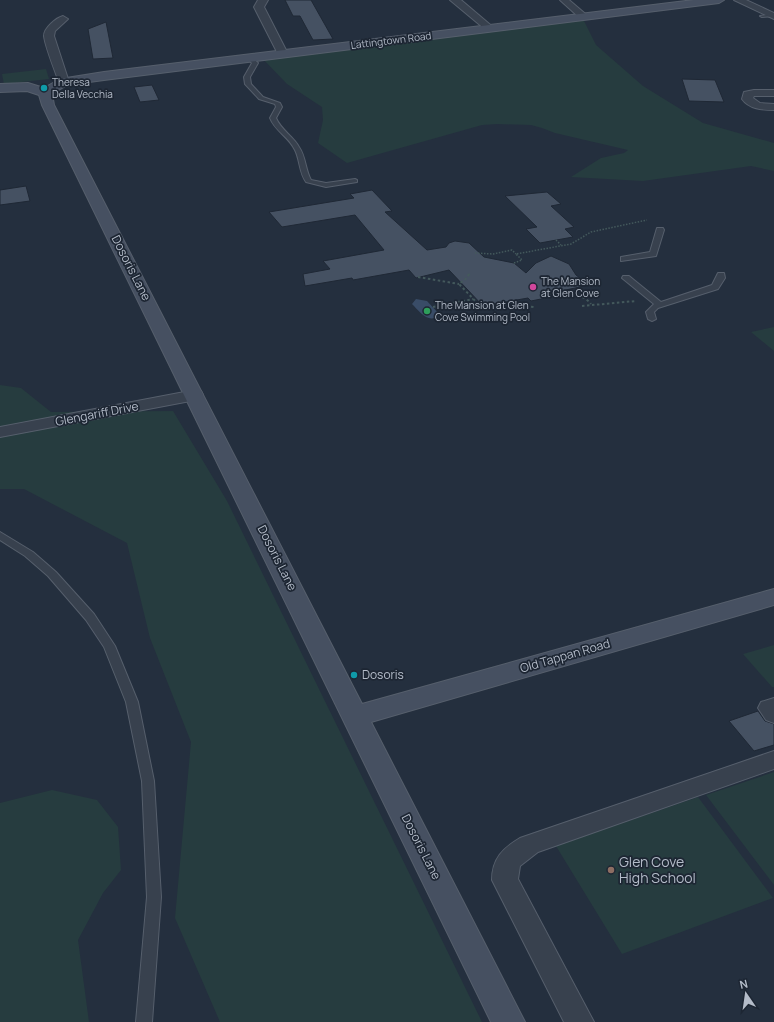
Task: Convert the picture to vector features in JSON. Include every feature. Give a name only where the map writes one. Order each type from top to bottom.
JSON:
[{"type":"street","points":[[263,0],[259,7],[283,54]]},
{"type":"street","points":[[455,0],[489,28]]},
{"type":"street","points":[[564,0],[584,17]]},
{"type":"street","name":"Lattingtown Road","points":[[19,86],[35,89],[55,88],[250,58],[711,0]]},
{"type":"street","points":[[738,0],[769,14]]},
{"type":"street","points":[[55,88],[49,36],[50,30],[63,19]]},
{"type":"street","name":"Lattingtown Road","points":[[0,88],[19,86],[55,88]]},
{"type":"street","name":"Dosoris Lane","points":[[55,88],[52,112],[508,1022]]},
{"type":"street","points":[[774,93],[748,94],[747,99],[751,103],[760,106],[774,107]]},
{"type":"street","name":"Glengariff Drive","points":[[0,432],[195,395]]},
{"type":"street","name":"Old Tappan Road","points":[[356,716],[774,597]]},
{"type":"street","points":[[774,706],[769,708],[774,714]]},
{"type":"street","points":[[578,1022],[504,880],[504,869],[513,855],[529,845],[774,760]]},
{"type":"lane","points":[[250,58],[255,63],[247,77],[248,84],[261,98],[277,103],[280,107],[272,118],[274,124],[298,150],[305,176],[308,181],[326,185],[355,180]]},
{"type":"lane","points":[[624,259],[653,254],[660,230]]},
{"type":"lane","points":[[652,319],[650,312],[656,302],[715,287],[721,278],[721,275]]},
{"type":"lane","points":[[626,278],[656,302]]},
{"type":"lane","points":[[0,535],[29,554],[52,574],[90,617],[109,646],[132,702],[148,781],[154,897],[144,1022]]},
{"type":"path","points":[[516,254],[575,243],[591,232],[647,220]]},
{"type":"path","points":[[556,240],[562,245]]},
{"type":"path","points":[[475,253],[494,254],[512,250],[522,260],[514,263]]},
{"type":"path","points":[[459,284],[467,278],[470,273]]},
{"type":"path","points":[[418,277],[459,284],[482,308],[508,303],[534,307]]},
{"type":"path","points":[[548,295],[556,293],[575,296],[589,300],[591,304]]},
{"type":"path","points":[[433,307],[474,299]]},
{"type":"path","points":[[582,306],[591,304],[656,302]]},
{"type":"green space","points":[[582,17],[596,45],[643,86],[703,123],[774,143],[774,171],[751,166],[643,181],[571,177],[601,158],[624,153],[628,150],[555,133],[531,125],[497,124],[482,125],[347,163],[318,143],[323,120],[322,107],[287,84],[261,57]]},
{"type":"green space","points":[[46,69],[49,79],[4,84],[2,74]]},
{"type":"green space","points":[[774,327],[774,351],[751,332]]},
{"type":"green space","points":[[0,385],[21,388],[51,412],[173,411],[227,501],[482,1022],[220,1022],[175,918],[191,742],[150,638],[127,543],[24,489],[0,489]]},
{"type":"green space","points":[[774,645],[774,687],[772,687],[743,654]]},
{"type":"green space","points":[[774,772],[774,885],[706,795]]},
{"type":"green space","points":[[52,790],[97,800],[118,827],[121,870],[103,893],[78,940],[89,1022],[0,1022],[0,803]]},
{"type":"green space","points":[[698,797],[773,898],[622,954],[556,846]]},
{"type":"water","name":"The Mansion at Glen Cove Swimming Pool","points":[[416,299],[427,301],[439,314],[436,317],[428,318],[412,304]]},
{"type":"building","points":[[285,0],[311,0],[333,39],[313,40],[300,16],[293,16]]},
{"type":"building","points":[[106,22],[113,58],[93,59],[88,29]]},
{"type":"building","points":[[682,79],[715,80],[724,102],[689,101]]},
{"type":"building","points":[[152,85],[159,100],[140,102],[134,87]]},
{"type":"building","points":[[26,186],[30,201],[0,205],[0,190]]},
{"type":"building","points":[[372,190],[392,211],[385,212],[427,250],[446,247],[449,243],[455,241],[469,243],[484,257],[514,263],[526,273],[536,263],[551,256],[569,264],[576,275],[589,285],[547,294],[551,297],[531,301],[528,298],[483,306],[449,270],[416,278],[409,270],[353,280],[352,278],[305,286],[303,274],[330,269],[323,261],[384,250],[355,215],[282,227],[269,212],[354,198],[350,194]]},
{"type":"building","points":[[547,192],[561,204],[551,206],[574,227],[565,229],[573,237],[540,243],[526,229],[537,227],[505,196]]},
{"type":"building","points":[[758,711],[765,721],[774,724],[774,745],[754,751],[729,721]]},
{"type":"place","name":"Theresa Della Vecchia","points":[[44,88]]},
{"type":"place","name":"The Mansion at Glen Cove","points":[[533,287]]},
{"type":"place","name":"The Mansion at Glen Cove Swimming Pool","points":[[427,311]]},
{"type":"place","name":"Dosoris","points":[[354,675]]},
{"type":"place","name":"Glen Cove High School","points":[[611,870]]}]
